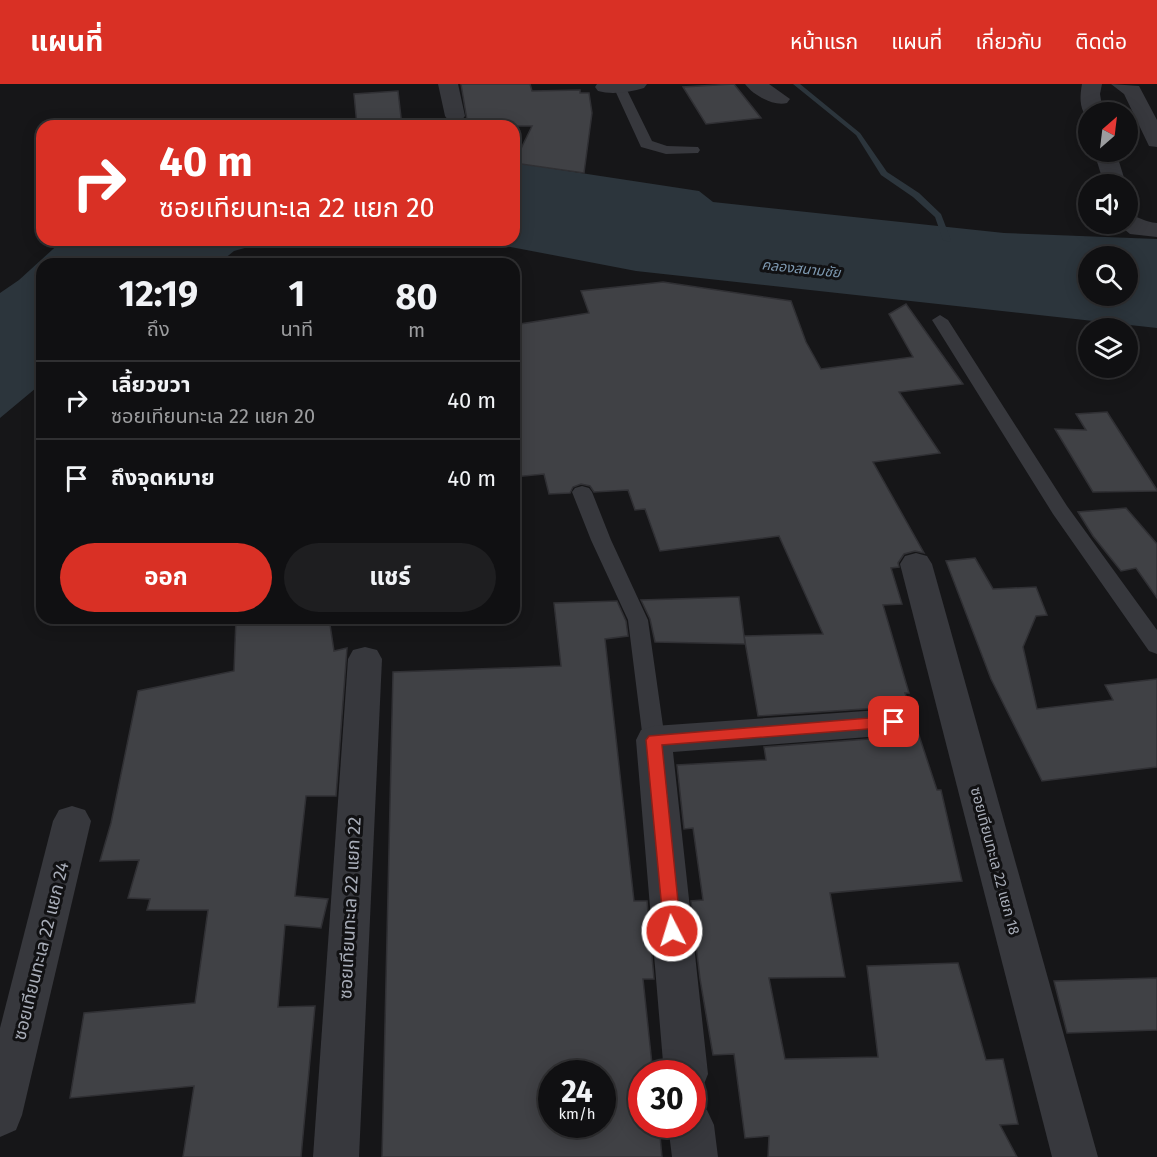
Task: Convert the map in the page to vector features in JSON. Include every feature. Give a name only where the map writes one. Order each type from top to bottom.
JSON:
[{"type":"street","points":[[448,84],[455,116]]},
{"type":"street","points":[[754,84],[780,99]]},
{"type":"street","points":[[1091,102],[1092,84]]},
{"type":"street","points":[[1121,84],[1132,90],[1157,141]]},
{"type":"street","points":[[1138,229],[1157,230]]},
{"type":"street","name":"ซอยเทียนทะเล 22 แยก 18","points":[[916,564],[1075,1157]]},
{"type":"street","name":"ซอยเทียนทะเล 22 แยก 22","points":[[336,1157],[365,659]]},
{"type":"street","points":[[686,1060],[654,740],[894,722]]},
{"type":"street","name":"ซอยเทียนทะเล 22 แยก 24","points":[[0,1115],[72,821]]},
{"type":"street","points":[[693,1138],[695,1157]]},
{"type":"lane","points":[[615,89],[646,144],[666,150],[693,150]]},
{"type":"lane","points":[[940,320],[1041,482],[1157,646]]},
{"type":"lane","points":[[582,492],[601,540],[638,620],[654,740]]},
{"type":"water","name":"คลองสนามชัย","points":[[520,164],[699,191],[713,202],[1004,233],[1157,239],[1157,328],[1138,326],[1138,318],[1078,319],[636,271],[506,246],[520,246]]},
{"type":"water","points":[[56,246],[251,246],[234,251],[225,258],[43,258]]},
{"type":"water","points":[[36,265],[36,388],[0,418],[0,293]]},
{"type":"building","points":[[461,84],[530,84],[532,91],[580,90],[580,93],[589,93],[592,113],[584,173],[520,164],[520,151],[532,126],[520,126],[520,120],[467,120]]},
{"type":"building","points":[[734,84],[761,118],[706,124],[683,87]]},
{"type":"building","points":[[398,91],[401,120],[356,120],[354,94]]},
{"type":"building","points":[[663,282],[791,301],[806,342],[821,369],[913,357],[889,314],[906,304],[963,384],[899,392],[940,453],[873,462],[924,553],[915,551],[904,554],[898,563],[899,567],[891,568],[902,604],[883,605],[909,693],[905,693],[937,790],[941,790],[962,881],[830,893],[845,977],[769,978],[785,1059],[878,1057],[867,966],[958,963],[986,1060],[1003,1059],[1018,1124],[1000,1125],[1017,1157],[768,1157],[769,1136],[745,1138],[734,1054],[713,1055],[700,979],[691,901],[703,900],[693,828],[684,829],[677,765],[766,760],[764,747],[895,737],[909,733],[914,721],[908,710],[894,707],[758,716],[744,636],[823,634],[779,536],[660,551],[645,509],[635,510],[628,490],[594,492],[590,486],[581,484],[573,487],[570,493],[549,494],[544,474],[520,476],[520,324],[589,313],[581,291]]},
{"type":"building","points":[[1107,412],[1157,491],[1093,492],[1055,429],[1086,430],[1076,414]]},
{"type":"building","points":[[1126,508],[1157,544],[1157,598],[1136,568],[1121,571],[1093,536],[1078,512]]},
{"type":"building","points":[[975,558],[993,589],[1036,587],[1047,615],[1036,616],[1023,647],[1037,709],[1113,700],[1105,685],[1157,679],[1157,767],[1042,781],[991,679],[946,561]]},
{"type":"building","points":[[739,597],[745,644],[655,642],[650,619],[641,600]]},
{"type":"building","points":[[617,601],[626,621],[628,636],[605,639],[634,901],[647,901],[654,979],[643,979],[652,1060],[628,1060],[628,1138],[660,1138],[662,1157],[382,1157],[393,672],[561,666],[554,603]]},
{"type":"building","points":[[236,624],[330,624],[334,651],[347,648],[336,796],[306,796],[295,896],[328,899],[321,928],[285,925],[278,1007],[315,1006],[301,1157],[183,1157],[194,1086],[70,1098],[84,1013],[195,1003],[208,910],[147,910],[150,899],[128,898],[139,860],[100,861],[111,823],[138,691],[234,671]]},
{"type":"building","points":[[1157,978],[1157,1030],[1067,1033],[1054,981]]},
{"type":"waterway","points":[[796,84],[858,134],[884,173],[916,195],[938,216],[947,240]]},
{"type":"route","points":[[672,931],[654,740],[894,722]]}]
